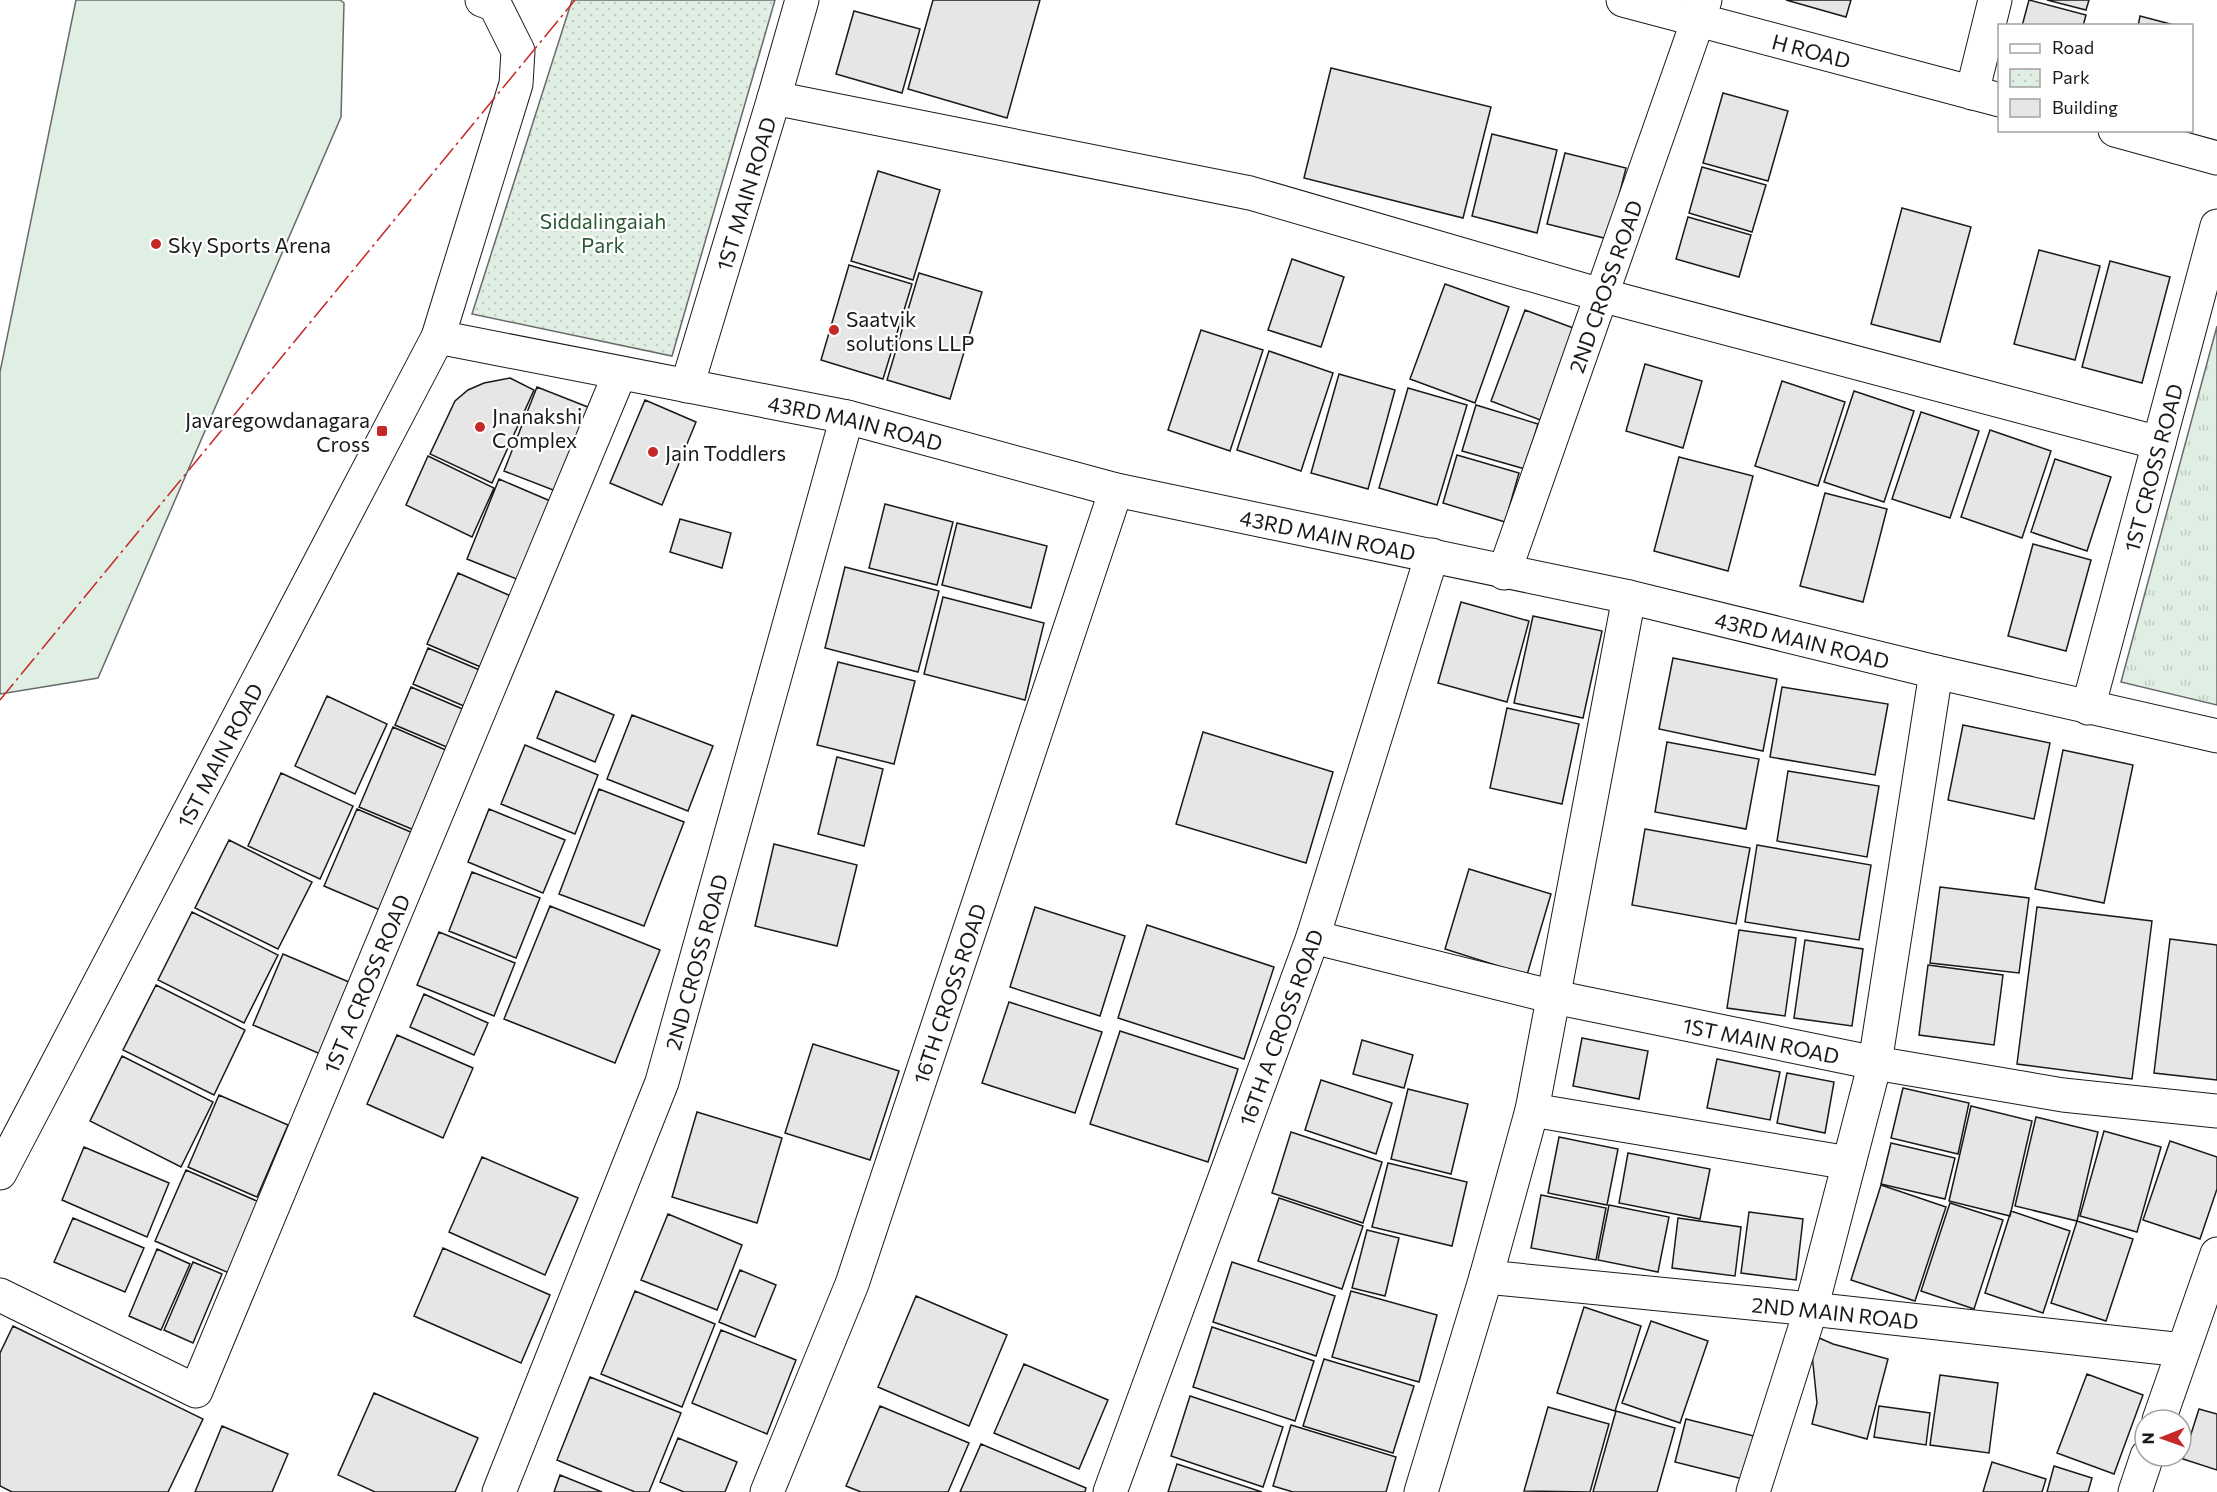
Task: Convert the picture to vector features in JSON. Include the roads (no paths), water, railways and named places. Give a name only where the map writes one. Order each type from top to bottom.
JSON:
[{"type":"street","name":"1ST MAIN ROAD","points":[[0,1173],[438,337],[516,84],[518,51],[495,5],[482,0]]},
{"type":"street","name":"1ST MAIN ROAD","points":[[687,386],[774,98],[801,0]]},
{"type":"street","name":"H ROAD","points":[[1623,0],[1702,10],[1986,96]]},
{"type":"street","points":[[1986,96],[1995,0]]},
{"type":"street","name":"2ND CROSS ROAD","points":[[1504,573],[1702,10]]},
{"type":"street","points":[[774,98],[1250,193],[1601,295],[2159,443]]},
{"type":"street","points":[[2122,132],[2217,158]]},
{"type":"street","name":"1ST CROSS ROAD","points":[[2088,708],[2217,226]]},
{"type":"street","name":"43RD MAIN ROAD","points":[[438,337],[847,417],[1116,490],[1432,555],[1504,573],[1629,597],[2088,708],[2217,736]]},
{"type":"street","name":"1ST A CROSS ROAD","points":[[0,1296],[196,1391],[621,373]]},
{"type":"street","name":"2ND CROSS ROAD","points":[[499,1492],[662,1082],[847,417]]},
{"type":"street","name":"16TH CROSS ROAD","points":[[767,1492],[852,1284],[1116,490]]},
{"type":"street","name":"16TH A CROSS ROAD","points":[[1110,1492],[1313,937],[1432,555]]},
{"type":"street","points":[[1421,1492],[1486,1277],[1532,1110],[1629,597]]},
{"type":"street","points":[[1753,1492],[1811,1309],[1875,1062],[1936,672]]},
{"type":"street","name":"1ST MAIN ROAD","points":[[1313,937],[1554,997],[1875,1062],[2063,1095],[2217,1111]]},
{"type":"street","points":[[1532,1110],[1849,1163]]},
{"type":"street","points":[[2163,1408],[2217,1254]]},
{"type":"street","name":"2ND MAIN ROAD","points":[[1486,1277],[1811,1309],[2183,1350]]},
{"type":"street","points":[[2135,1492],[2143,1468]]},
{"type":"place","name":"Sky Sports Arena","points":[[156,244]]},
{"type":"place","name":"Saatvik solutions LLP","points":[[834,330]]},
{"type":"place","name":"Jnanakshi Complex","points":[[480,427]]},
{"type":"place","name":"Javaregowdanagara Cross","points":[[382,431]]},
{"type":"place","name":"Jain Toddlers","points":[[653,452]]},
{"type":"park label","name":"Siddalingaiah Park","points":[[603,232]]}]
